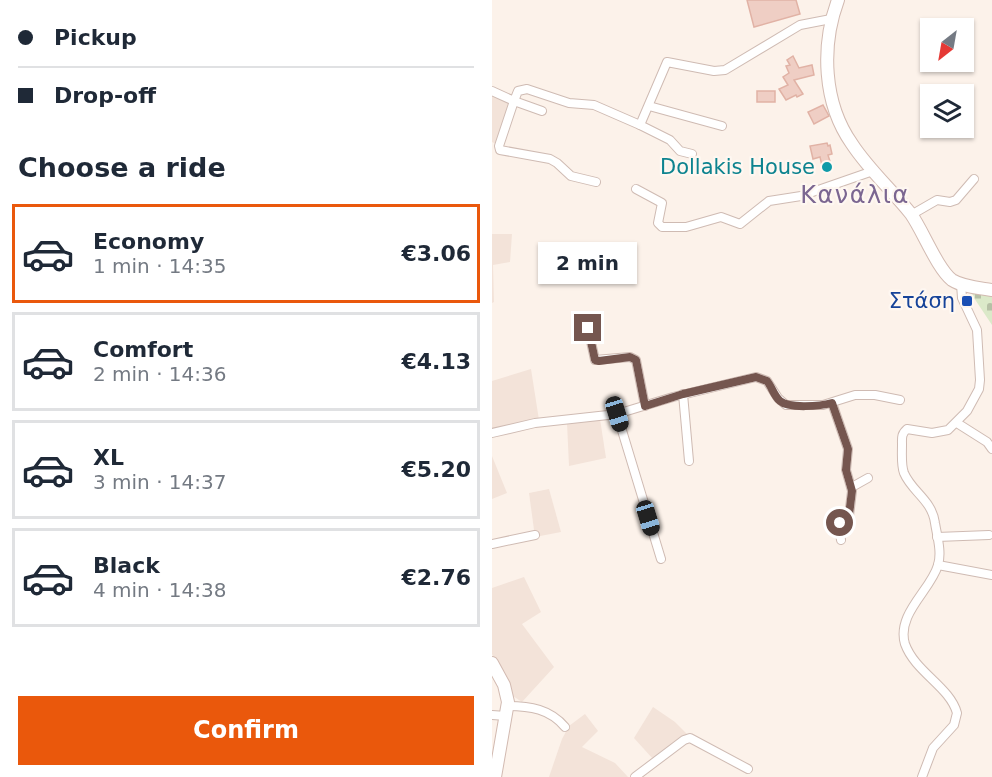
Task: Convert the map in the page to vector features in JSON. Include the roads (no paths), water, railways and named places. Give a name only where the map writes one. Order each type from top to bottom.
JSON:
[{"type":"street","points":[[838,0],[831,19],[827,60],[831,92],[847,137],[911,215],[952,280],[992,290]]},
{"type":"street","points":[[640,125],[667,62],[714,71],[725,70],[800,25],[831,19]]},
{"type":"street","points":[[596,182],[571,176],[550,159],[500,150],[499,146],[518,92],[527,89],[569,102],[594,105],[640,125],[670,140],[682,152],[692,154]]},
{"type":"street","points":[[492,91],[542,111]]},
{"type":"street","points":[[649,106],[722,126]]},
{"type":"street","points":[[636,189],[662,203],[658,221],[662,227],[686,227],[721,217],[740,224],[769,201],[801,195],[873,171]]},
{"type":"street","points":[[911,215],[937,200],[954,201],[974,179]]},
{"type":"street","points":[[922,777],[933,748],[957,719],[956,708],[918,666],[904,638],[910,613],[938,566],[937,537],[931,511],[904,472],[902,437],[907,429],[932,434],[948,430],[973,404],[980,380],[977,330],[962,298],[961,284]]},
{"type":"street","points":[[588,328],[595,360],[630,357],[636,360],[645,406]]},
{"type":"street","points":[[492,433],[535,423],[617,414],[683,394],[756,377],[767,381],[778,398],[786,405],[819,405],[855,395],[874,395],[900,400]]},
{"type":"street","points":[[683,394],[689,460]]},
{"type":"street","points":[[832,403],[848,449],[846,470],[852,487],[849,515],[839,525],[841,540]]},
{"type":"street","points":[[617,414],[661,559]]},
{"type":"street","points":[[957,423],[987,442],[992,449]]},
{"type":"street","points":[[852,487],[868,478]]},
{"type":"street","points":[[492,544],[535,535]]},
{"type":"street","points":[[937,537],[989,535]]},
{"type":"street","points":[[938,566],[992,575]]},
{"type":"street","points":[[492,663],[504,685],[507,711],[495,777]]},
{"type":"street","points":[[492,715],[507,711],[544,711],[554,716],[565,727]]},
{"type":"street","points":[[635,777],[684,740],[690,738],[748,769]]},
{"type":"place","name":"Dollakis House","points":[[827,167]]},
{"type":"place","name":"Στάση","points":[[967,301]]},
{"type":"district","name":"Κανάλια","points":[[855,195]]}]
